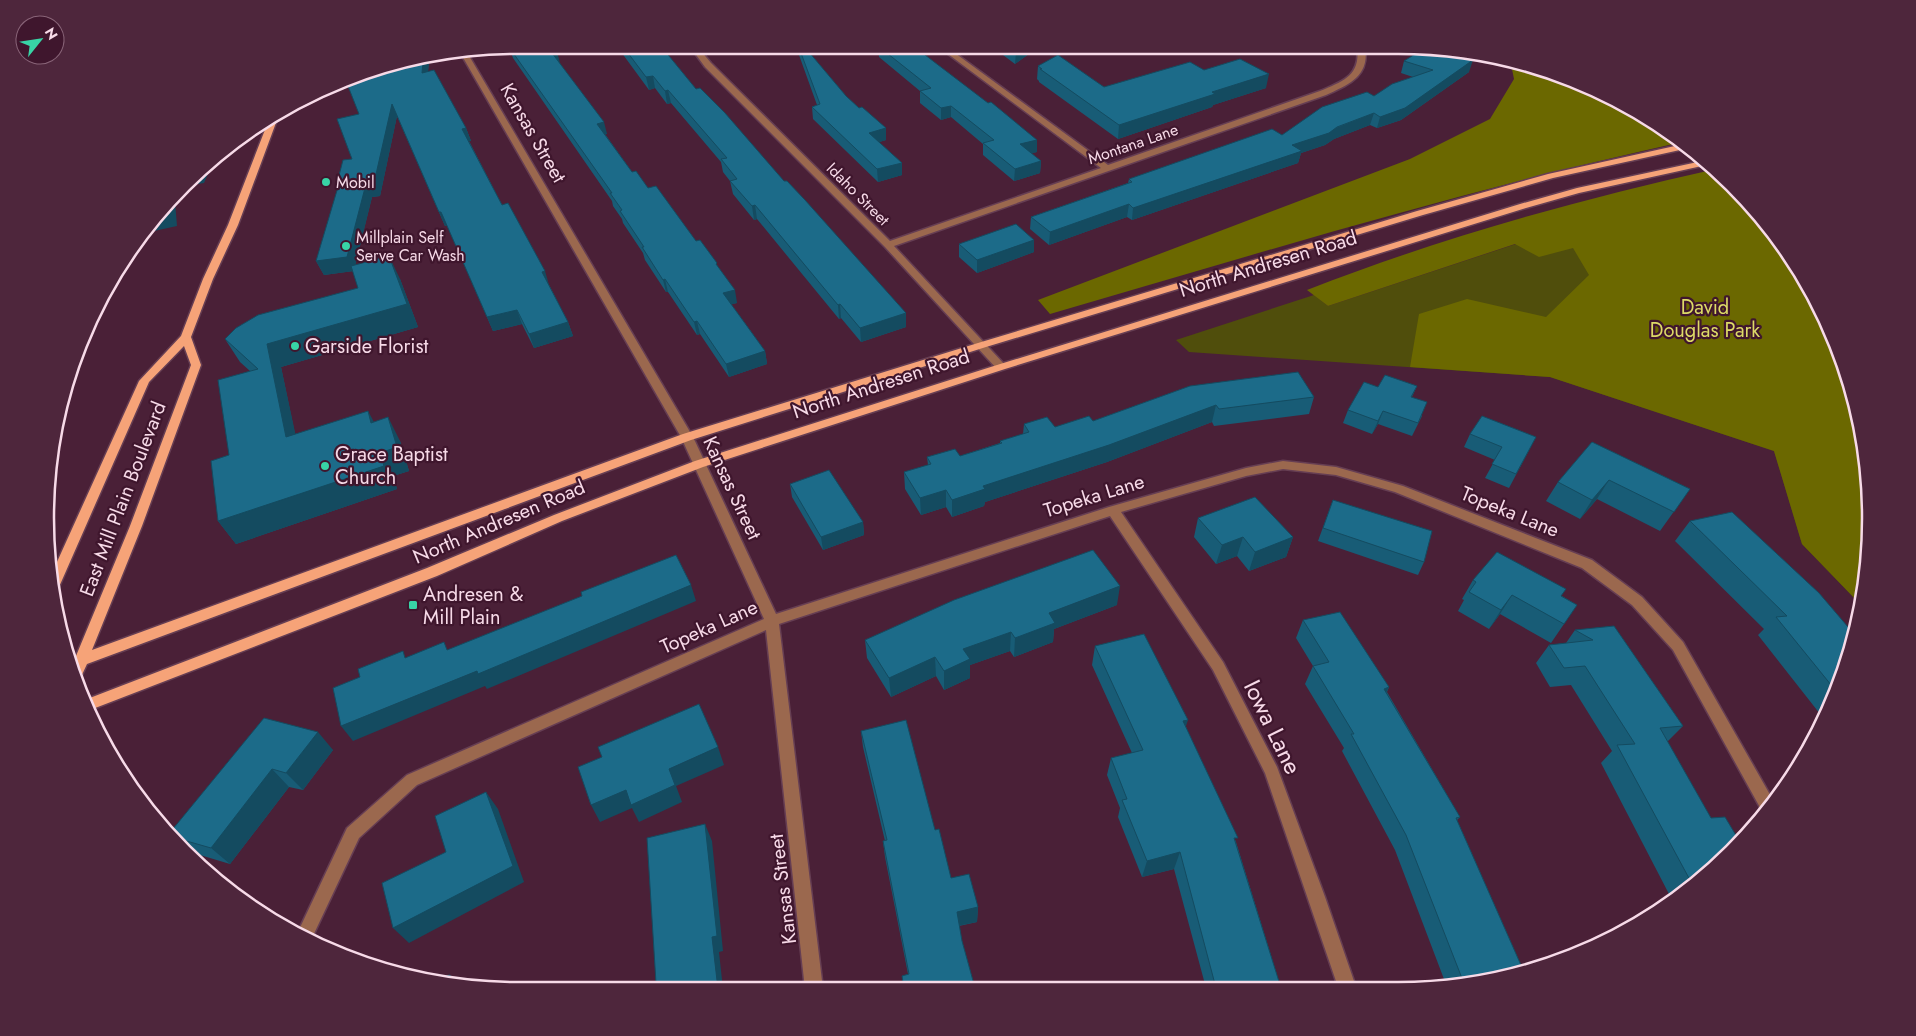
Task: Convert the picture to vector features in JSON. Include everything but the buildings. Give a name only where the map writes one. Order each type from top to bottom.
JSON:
[{"type":"main road","name":"East Mill Plain Boulevard","points":[[58,575],[144,381],[186,337],[208,279],[233,225],[271,125]]},
{"type":"main road","name":"North Andresen Road","points":[[77,662],[687,437],[982,345],[1497,191],[1551,176],[1678,148]]},
{"type":"main road","name":"North Andresen Road","points":[[92,703],[432,572],[558,518],[699,464],[1001,367],[1523,206],[1587,189],[1698,164]]},
{"type":"main road","name":"East Mill Plain Boulevard","points":[[77,662],[136,526],[196,365],[186,337]]},
{"type":"street","name":"Idaho Street","points":[[699,54],[888,245],[1001,367]]},
{"type":"street","points":[[950,54],[1108,169]]},
{"type":"street","name":"Montana Lane","points":[[888,245],[1108,169],[1348,82],[1359,70],[1364,57],[1363,54]]},
{"type":"street","name":"Kansas Street","points":[[466,57],[687,437],[772,621],[813,982]]},
{"type":"street","name":"Topeka Lane","points":[[307,931],[353,833],[412,780],[772,621],[1113,510],[1246,472],[1283,465],[1336,471],[1399,489],[1587,564],[1637,601],[1678,646],[1766,802]]},
{"type":"street","name":"Iowa Lane","points":[[1113,510],[1218,666],[1272,772],[1345,982]]},
{"type":"green space","points":[[1512,69],[1547,78],[1576,89],[1630,116],[1673,144],[1602,160],[1444,201],[1050,314],[1038,300],[1410,159],[1490,119],[1514,79]]},
{"type":"green space","name":"David Douglas Park","points":[[1706,171],[1726,190],[1747,212],[1784,260],[1800,286],[1827,340],[1846,398],[1858,457],[1862,518],[1861,548],[1855,599],[1802,544],[1774,451],[1550,377],[1410,367],[1419,314],[1467,299],[1546,317],[1589,275],[1573,248],[1539,257],[1515,244],[1328,306],[1307,290],[1458,237],[1561,207]]},
{"type":"green space","name":"David Douglas Park","points":[[1714,209],[1757,224],[1784,260],[1814,313],[1838,369],[1846,398],[1858,457],[1861,488],[1861,548],[1855,599],[1802,544],[1774,451],[1550,377],[1189,352],[1176,340],[1314,295],[1328,306],[1516,244]]},
{"type":"place","name":"Mobil","points":[[326,182]]},
{"type":"place","name":"Millplain Self Serve Car Wash","points":[[346,246]]},
{"type":"place","name":"Garside Florist","points":[[295,346]]},
{"type":"place","name":"Grace Baptist Church","points":[[325,466]]},
{"type":"place","name":"Andresen & Mill Plain","points":[[413,605]]}]
